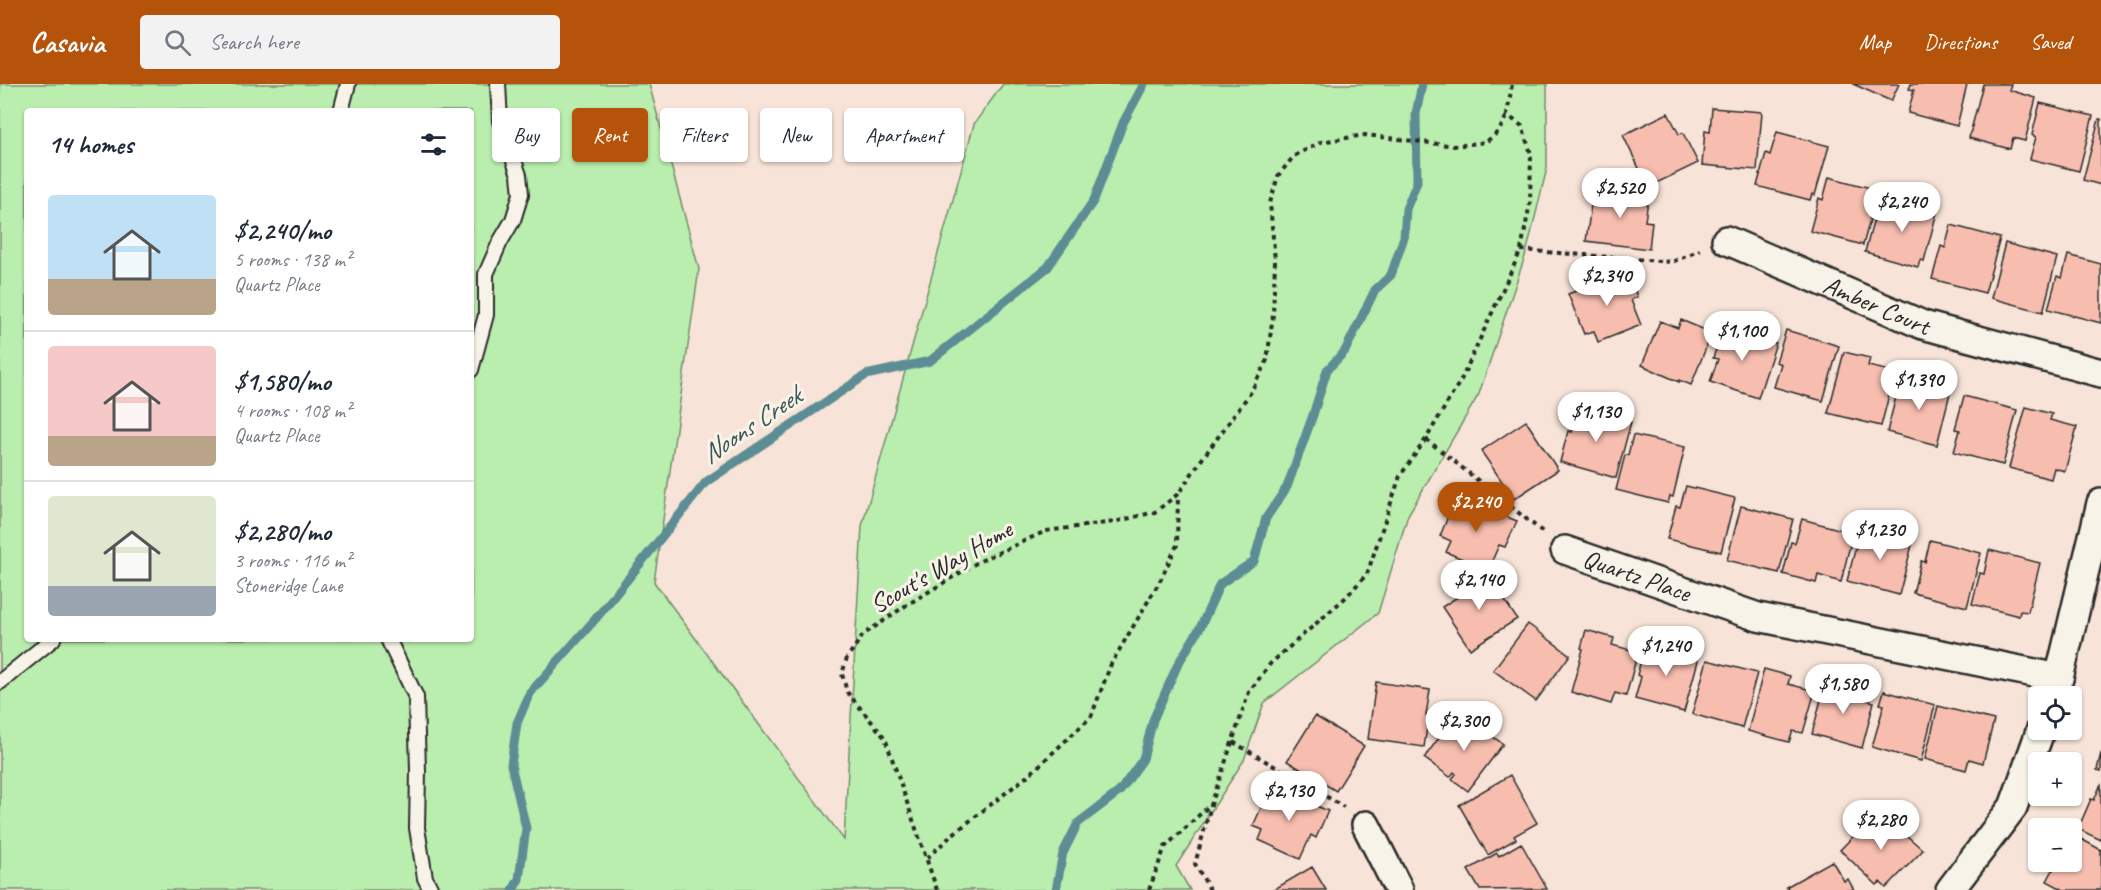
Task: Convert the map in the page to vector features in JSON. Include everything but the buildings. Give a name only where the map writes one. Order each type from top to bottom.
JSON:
[{"type":"street","name":"Amber Court","points":[[1726,240],[1923,325],[2101,373]]},
{"type":"street","points":[[2056,686],[2101,503]]},
{"type":"street","name":"Quartz Place","points":[[1566,550],[1758,617],[2052,686]]},
{"type":"street","points":[[1950,890],[2013,807],[2037,740]]},
{"type":"street","points":[[1366,825],[1399,890]]},
{"type":"lane","points":[[343,108],[348,84]]},
{"type":"lane","points":[[474,359],[486,315],[486,274],[513,220],[521,194],[519,175],[500,121],[498,84]]},
{"type":"lane","points":[[0,682],[49,642]]},
{"type":"lane","points":[[389,642],[416,697],[417,828],[425,878],[431,890]]},
{"type":"path","points":[[1210,890],[1195,864],[1211,805],[1248,692],[1270,664],[1345,598],[1367,574],[1400,476],[1426,439],[1462,378],[1521,250],[1530,203],[1531,154],[1522,126],[1507,115],[1512,84]]},
{"type":"path","name":"Scout's Way Home","points":[[937,890],[885,738],[847,692],[842,674],[847,658],[864,635],[905,606],[978,562],[1046,531],[1114,522],[1155,512],[1178,494],[1251,392],[1267,360],[1273,315],[1274,272],[1270,203],[1278,176],[1294,156],[1321,142],[1365,135],[1455,146],[1486,142],[1499,131],[1507,115]]},
{"type":"path","points":[[1521,250],[1672,262],[1726,240]]},
{"type":"path","points":[[1426,439],[1566,550]]},
{"type":"path","points":[[927,858],[952,834],[1030,774],[1091,717],[1111,664],[1160,581],[1177,545],[1178,494]]},
{"type":"path","points":[[1233,742],[1345,807],[1366,825]]},
{"type":"path","points":[[1149,890],[1165,847],[1211,805]]},
{"type":"green space","points":[[0,84],[649,84],[660,125],[660,162],[670,162],[699,269],[654,582],[844,840],[862,526],[974,124],[1003,84],[1547,84],[1547,168],[1527,250],[1479,394],[1408,515],[1378,613],[1264,703],[1244,760],[1176,866],[1190,890],[0,890]]},
{"type":"waterway","name":"Noons Creek","points":[[513,890],[519,879],[526,828],[511,765],[517,723],[530,693],[598,616],[706,482],[866,375],[930,361],[1048,267],[1094,200],[1123,123],[1144,84]]},
{"type":"waterway","points":[[1056,890],[1063,853],[1078,823],[1120,791],[1143,759],[1153,720],[1178,664],[1201,626],[1220,584],[1254,561],[1266,518],[1287,487],[1327,370],[1345,351],[1375,290],[1391,275],[1404,237],[1406,209],[1417,182],[1416,114],[1422,84]]}]
